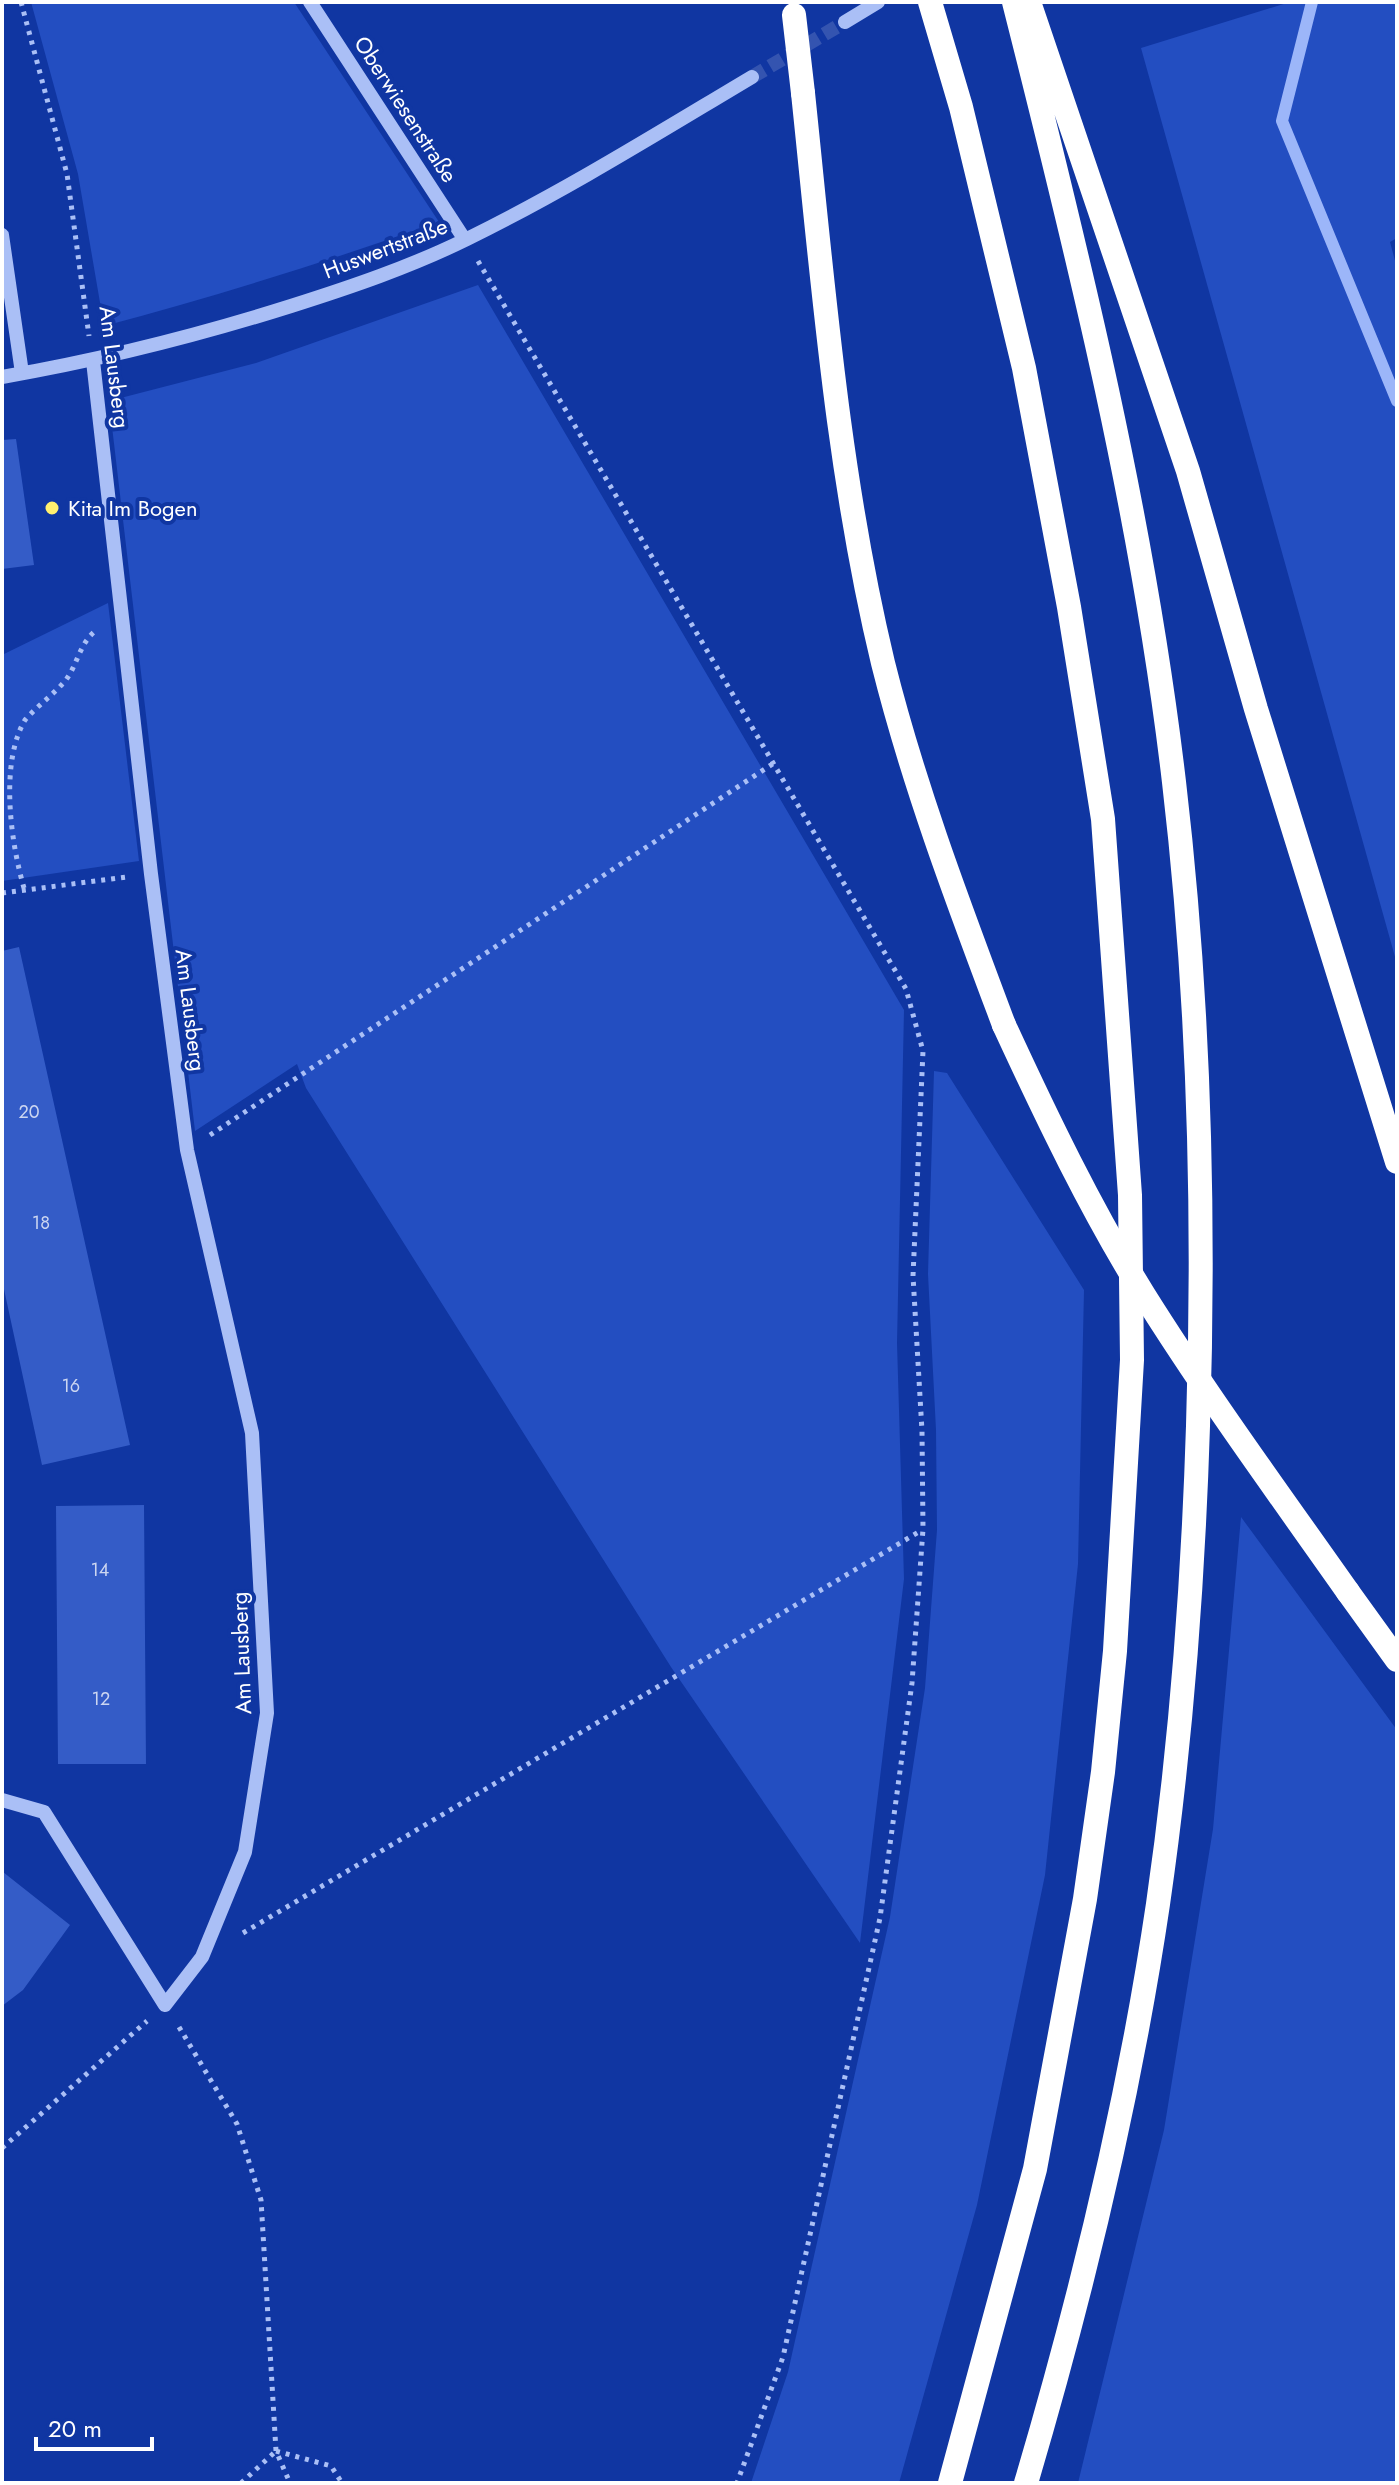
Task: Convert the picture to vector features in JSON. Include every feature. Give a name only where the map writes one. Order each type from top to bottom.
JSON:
[{"type":"highway","points":[[930,2],[961,107],[1024,368],[1103,819],[1130,1195],[1132,1360],[1115,1651],[1093,1842],[1060,2043],[1035,2169],[950,2483]]},
{"type":"highway","points":[[1014,2],[1089,304],[1155,641],[1190,928],[1201,1228],[1196,1502],[1187,1658],[1158,1906],[1109,2171],[1026,2483]]},
{"type":"highway","points":[[1029,2],[1188,471],[1256,709],[1397,1162]]},
{"type":"highway","points":[[793,9],[836,399],[857,539],[883,663],[934,838],[1004,1025],[1085,1189],[1143,1294],[1229,1423],[1397,1660]]},
{"type":"street","name":"Oberwiesenstraße","points":[[310,2],[465,240]]},
{"type":"street","points":[[845,22],[878,2]]},
{"type":"street","name":"Huswertstraße","points":[[2,377],[93,361],[245,321],[361,284],[465,240],[583,177],[752,77]]},
{"type":"street","points":[[2,235],[22,373]]},
{"type":"street","name":"Am Lausberg","points":[[93,361],[151,874],[187,1150],[252,1433],[267,1713],[245,1852],[202,1957],[165,2005]]},
{"type":"street","points":[[2,1800],[44,1812],[165,2005]]},
{"type":"path","name":"Am Lausberg","points":[[21,2],[67,174],[93,361]]},
{"type":"path","points":[[465,240],[906,989],[923,1051],[913,1276],[922,1431],[923,1529],[912,1683],[880,1918],[783,2357],[737,2483]]},
{"type":"path","points":[[24,888],[7,813],[7,757],[24,722],[67,678],[77,655],[92,633],[122,613]]},
{"type":"path","points":[[187,1150],[774,763]]},
{"type":"path","points":[[2,893],[151,874]]},
{"type":"path","points":[[202,1957],[923,1529]]},
{"type":"path","points":[[2,2148],[165,2005],[237,2124],[261,2200],[276,2451],[290,2483]]},
{"type":"path","points":[[241,2483],[276,2451]]},
{"type":"path","points":[[276,2451],[331,2466],[342,2483]]},
{"type":"shaded area","points":[[31,2],[294,2],[439,222],[273,277],[104,326],[78,174]]},
{"type":"shaded area","points":[[1290,2],[1397,2],[1397,238],[1390,242],[1397,268],[1397,964],[1141,48]]},
{"type":"shaded area","points":[[478,285],[904,1010],[897,1343],[904,1579],[860,1943],[671,1667],[306,1088],[297,1064],[195,1131],[109,401],[256,363]]},
{"type":"shaded area","points":[[108,603],[139,861],[2,881],[2,655]]},
{"type":"shaded area","points":[[934,1071],[947,1073],[1084,1290],[1078,1564],[1045,1875],[977,2205],[899,2483],[751,2483],[788,2372],[890,1917],[925,1688],[937,1530],[936,1430],[928,1274]]},
{"type":"shaded area","points":[[1241,1517],[1397,1730],[1397,2483],[1078,2483],[1164,2130],[1213,1829]]},
{"type":"building","points":[[16,439],[34,565],[2,569],[2,440]]},
{"type":"building","points":[[19,947],[130,1445],[42,1465],[2,1280],[2,951]]},
{"type":"building","points":[[144,1505],[146,1764],[58,1764],[56,1506]]},
{"type":"building","points":[[3,1872],[70,1925],[23,1990],[2,2006]]},
{"type":"waterway","points":[[1312,2],[1282,121],[1397,401]]},
{"type":"tunnel","points":[[752,77],[845,22]]},
{"type":"place","name":"Kita Im Bogen","points":[[52,508]]}]
